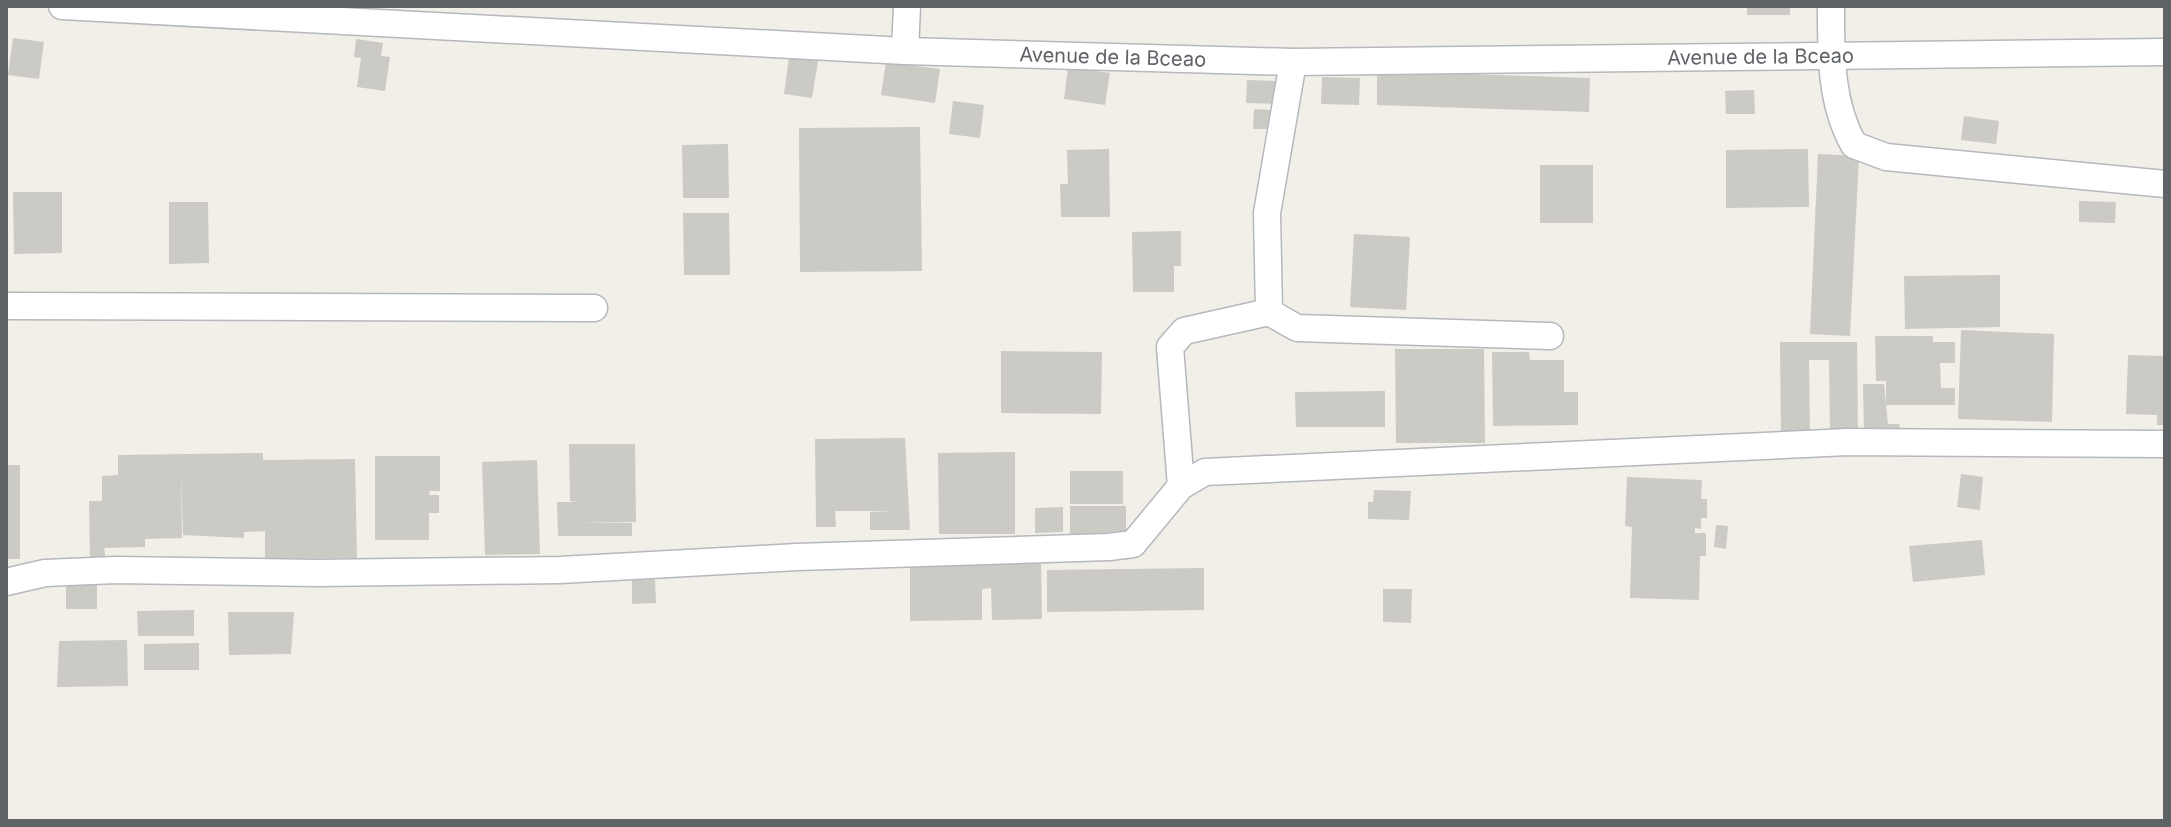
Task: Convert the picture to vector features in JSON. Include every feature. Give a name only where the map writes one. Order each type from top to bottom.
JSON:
[{"type":"street","name":"Avenue de la Bceao","points":[[62,6],[905,51],[1293,62],[2165,52]]},
{"type":"street","points":[[905,51],[907,6]]},
{"type":"street","points":[[1831,6],[1831,56],[1841,121],[1854,145],[1886,157],[2165,184]]},
{"type":"street","points":[[1269,312],[1267,213],[1293,62]]},
{"type":"street","points":[[6,306],[594,308]]},
{"type":"street","points":[[1181,486],[1170,347],[1184,331],[1269,312],[1297,328],[1550,336]]},
{"type":"street","points":[[6,582],[45,573],[116,570],[317,573],[560,570],[797,557],[1109,547],[1133,544],[1181,486],[1205,472],[1848,442],[2165,444]]},
{"type":"building","points":[[1747,6],[1790,6],[1790,15],[1747,15]]},
{"type":"building","points":[[13,38],[44,42],[39,79],[8,75]]},
{"type":"building","points":[[356,39],[383,43],[381,56],[390,57],[385,91],[357,87],[361,58],[354,57]]},
{"type":"building","points":[[789,57],[818,61],[812,98],[784,94]]},
{"type":"building","points":[[886,62],[940,69],[935,103],[881,95]]},
{"type":"building","points":[[1068,67],[1110,73],[1105,105],[1064,99]]},
{"type":"building","points":[[1377,71],[1590,78],[1589,112],[1377,105]]},
{"type":"building","points":[[1322,77],[1360,78],[1359,105],[1321,104]]},
{"type":"building","points":[[1247,80],[1277,81],[1276,104],[1246,103]]},
{"type":"building","points":[[1754,90],[1755,114],[1726,114],[1725,91]]},
{"type":"building","points":[[953,101],[984,105],[980,138],[949,134]]},
{"type":"building","points":[[1254,109],[1273,110],[1273,129],[1253,129]]},
{"type":"building","points":[[1964,116],[1999,121],[1996,144],[1961,140]]},
{"type":"building","points":[[920,127],[922,271],[800,272],[799,128]]},
{"type":"building","points":[[728,144],[729,198],[683,198],[682,145]]},
{"type":"building","points":[[1109,149],[1110,217],[1061,217],[1060,184],[1068,184],[1067,150]]},
{"type":"building","points":[[1808,149],[1809,207],[1726,208],[1726,150]]},
{"type":"building","points":[[1818,154],[1859,156],[1850,336],[1810,334]]},
{"type":"building","points":[[1540,165],[1593,165],[1593,223],[1540,223]]},
{"type":"building","points":[[13,192],[62,192],[62,253],[14,254]]},
{"type":"building","points":[[2079,201],[2116,202],[2115,223],[2079,222]]},
{"type":"building","points":[[169,202],[208,202],[209,263],[169,264]]},
{"type":"building","points":[[683,213],[729,213],[730,275],[684,275]]},
{"type":"building","points":[[1181,231],[1181,266],[1174,266],[1174,292],[1133,292],[1132,232]]},
{"type":"building","points":[[1354,234],[1410,237],[1406,310],[1350,307]]},
{"type":"building","points":[[2000,275],[2000,327],[1905,329],[1904,276]]},
{"type":"building","points":[[1961,330],[2054,334],[2052,422],[1958,419]]},
{"type":"building","points":[[1875,336],[1933,336],[1933,342],[1955,342],[1955,363],[1940,363],[1941,388],[1955,388],[1955,405],[1886,405],[1886,381],[1876,381]]},
{"type":"building","points":[[1780,342],[1857,342],[1858,436],[1830,436],[1829,360],[1809,360],[1810,436],[1781,437]]},
{"type":"building","points":[[1395,349],[1484,349],[1485,443],[1396,443]]},
{"type":"building","points":[[1001,351],[1102,352],[1101,414],[1001,413]]},
{"type":"building","points":[[1492,352],[1529,352],[1530,360],[1564,360],[1564,392],[1578,392],[1578,425],[1493,426]]},
{"type":"building","points":[[2128,355],[2165,356],[2165,425],[2157,425],[2157,415],[2126,414]]},
{"type":"building","points":[[1863,384],[1884,384],[1888,424],[1899,424],[1900,430],[1864,431]]},
{"type":"building","points":[[1385,391],[1385,427],[1296,427],[1295,392]]},
{"type":"building","points":[[905,438],[910,530],[870,530],[870,512],[895,511],[835,511],[836,527],[816,527],[815,439]]},
{"type":"building","points":[[569,444],[635,444],[636,522],[577,523],[632,523],[632,536],[558,536],[557,502],[578,502],[570,501]]},
{"type":"building","points":[[1015,452],[1015,534],[939,534],[938,453]]},
{"type":"building","points":[[263,453],[263,460],[355,459],[357,558],[265,559],[265,531],[244,532],[244,538],[183,535],[181,472],[182,538],[145,539],[145,547],[104,548],[107,564],[90,564],[89,501],[102,501],[102,476],[118,475],[118,455]]},
{"type":"building","points":[[375,456],[440,456],[440,491],[430,491],[429,495],[439,495],[439,513],[429,513],[429,540],[375,540]]},
{"type":"building","points":[[537,460],[540,554],[485,555],[482,462]]},
{"type":"building","points":[[6,465],[20,465],[20,559],[6,559]]},
{"type":"building","points":[[1070,471],[1123,471],[1123,504],[1070,504]]},
{"type":"building","points":[[1961,474],[1983,477],[1980,510],[1957,507]]},
{"type":"building","points":[[1627,477],[1702,480],[1701,499],[1707,499],[1707,518],[1701,518],[1701,529],[1695,528],[1695,533],[1706,533],[1706,556],[1700,556],[1699,600],[1630,598],[1632,527],[1625,526]]},
{"type":"building","points":[[1374,490],[1411,491],[1409,520],[1368,519],[1368,502],[1373,502]]},
{"type":"building","points":[[1070,506],[1126,506],[1126,535],[1070,535]]},
{"type":"building","points":[[1063,507],[1063,532],[1035,533],[1035,508]]},
{"type":"building","points":[[1716,525],[1728,526],[1726,549],[1714,547]]},
{"type":"building","points":[[1982,540],[1985,575],[1913,582],[1909,546]]},
{"type":"building","points":[[1041,558],[1042,619],[992,620],[991,588],[982,589],[982,620],[910,621],[910,559]]},
{"type":"building","points":[[1204,568],[1204,610],[1047,612],[1047,570]]},
{"type":"building","points":[[66,579],[97,579],[97,609],[66,609]]},
{"type":"building","points":[[655,579],[656,603],[632,604],[632,580]]},
{"type":"building","points":[[1383,589],[1412,589],[1411,623],[1383,622]]},
{"type":"building","points":[[194,610],[194,636],[138,636],[137,611]]},
{"type":"building","points":[[228,612],[294,612],[291,654],[229,655]]},
{"type":"building","points":[[127,640],[128,686],[57,687],[59,641]]},
{"type":"building","points":[[199,643],[199,670],[144,670],[144,644]]}]
